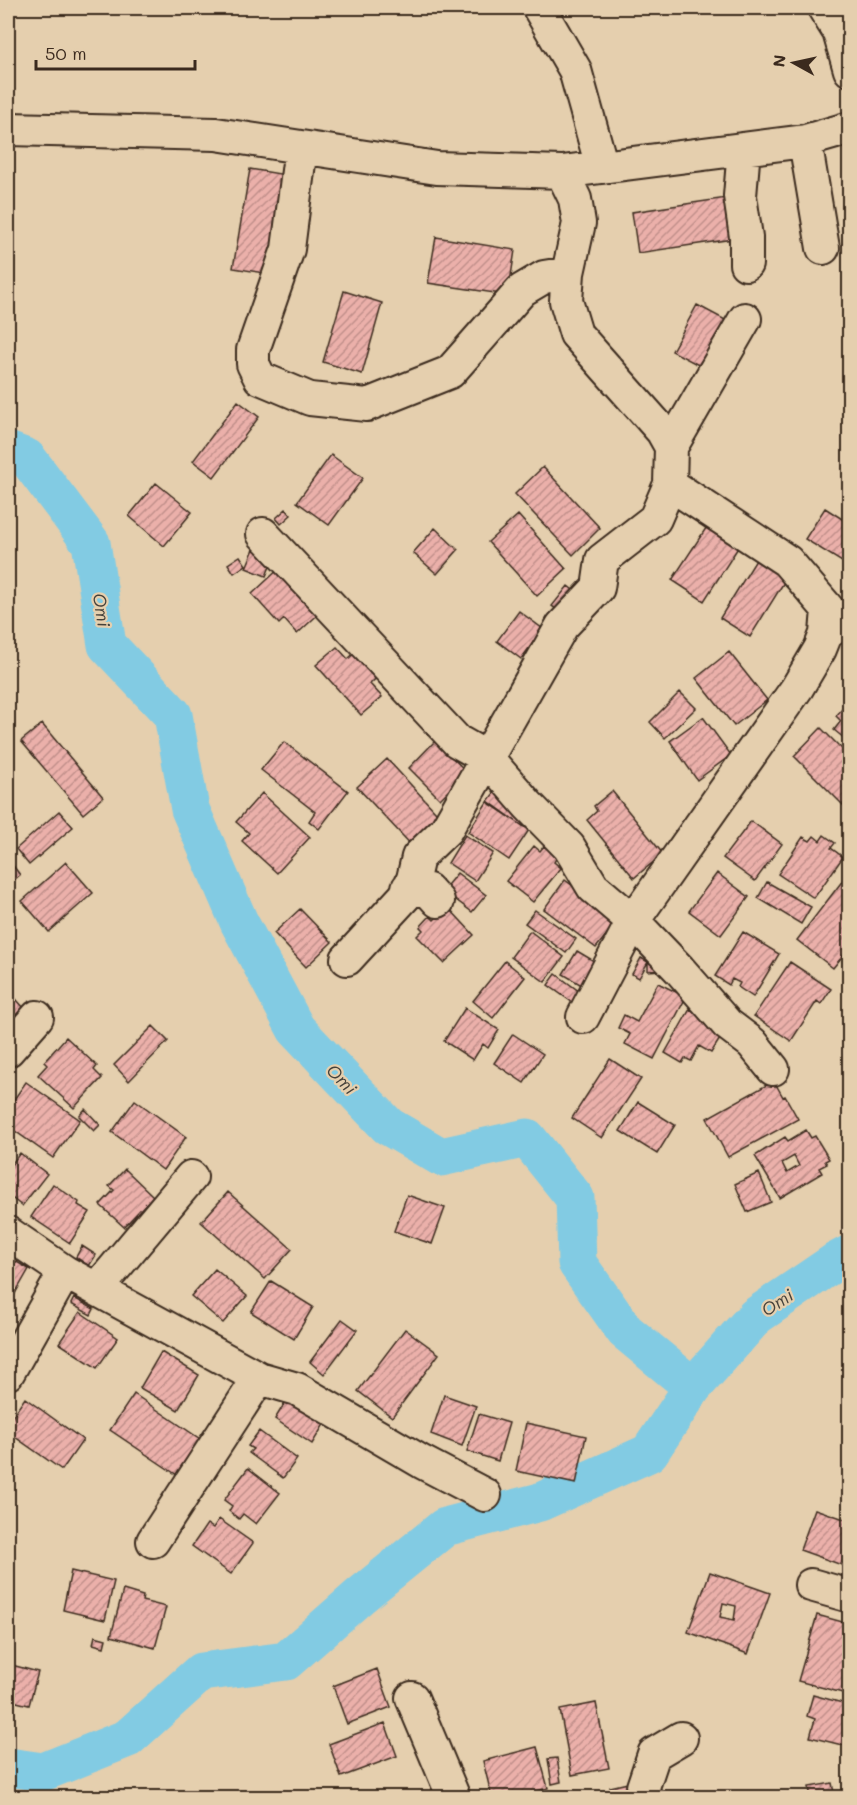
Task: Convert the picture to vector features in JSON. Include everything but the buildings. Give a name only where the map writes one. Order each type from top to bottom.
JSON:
[{"type":"street","points":[[539,8],[575,70],[602,166]]},
{"type":"street","points":[[824,8],[839,32],[849,70]]},
{"type":"street","points":[[8,129],[216,134],[437,168],[562,172],[805,141],[849,128]]},
{"type":"street","points":[[805,141],[823,248]]},
{"type":"street","points":[[301,147],[288,249],[253,350],[253,364],[260,378],[310,399],[367,405],[450,372],[522,290],[544,277],[568,273]]},
{"type":"street","points":[[744,149],[740,196],[746,237],[746,264]]},
{"type":"street","points":[[562,172],[575,199],[579,223],[568,273],[566,301],[576,334],[662,431],[671,447]]},
{"type":"street","points":[[347,959],[405,896],[413,879],[418,857],[446,830],[562,626],[598,588],[602,561],[655,519],[670,484],[671,447],[745,319]]},
{"type":"street","points":[[582,1017],[633,921],[797,688],[820,649],[838,628],[828,609],[787,561],[670,484]]},
{"type":"street","points":[[263,534],[458,741],[488,758],[528,805],[569,847],[593,887],[633,921],[680,969],[726,1024],[752,1043],[773,1069]]},
{"type":"street","points":[[408,888],[428,890],[438,901]]},
{"type":"street","points":[[8,1050],[37,1017]]},
{"type":"street","points":[[97,1289],[191,1177]]},
{"type":"street","points":[[8,1233],[65,1272],[259,1378],[297,1389],[485,1496]]},
{"type":"street","points":[[8,1373],[65,1272]]},
{"type":"street","points":[[153,1541],[259,1378]]},
{"type":"street","points":[[811,1585],[849,1596]]},
{"type":"street","points":[[412,1698],[454,1797]]},
{"type":"street","points":[[645,1797],[644,1787],[654,1754],[681,1738]]},
{"type":"waterway","name":"Omi","points":[[8,451],[27,458],[91,543],[107,645],[173,715],[190,809],[239,922],[296,1029],[388,1126],[441,1157],[527,1138],[575,1198],[577,1263],[625,1331],[693,1387]]},
{"type":"waterway","points":[[8,1767],[43,1772],[128,1738],[201,1672],[286,1661],[360,1596],[445,1527],[540,1502],[649,1453],[693,1387],[756,1316],[850,1254]]}]
